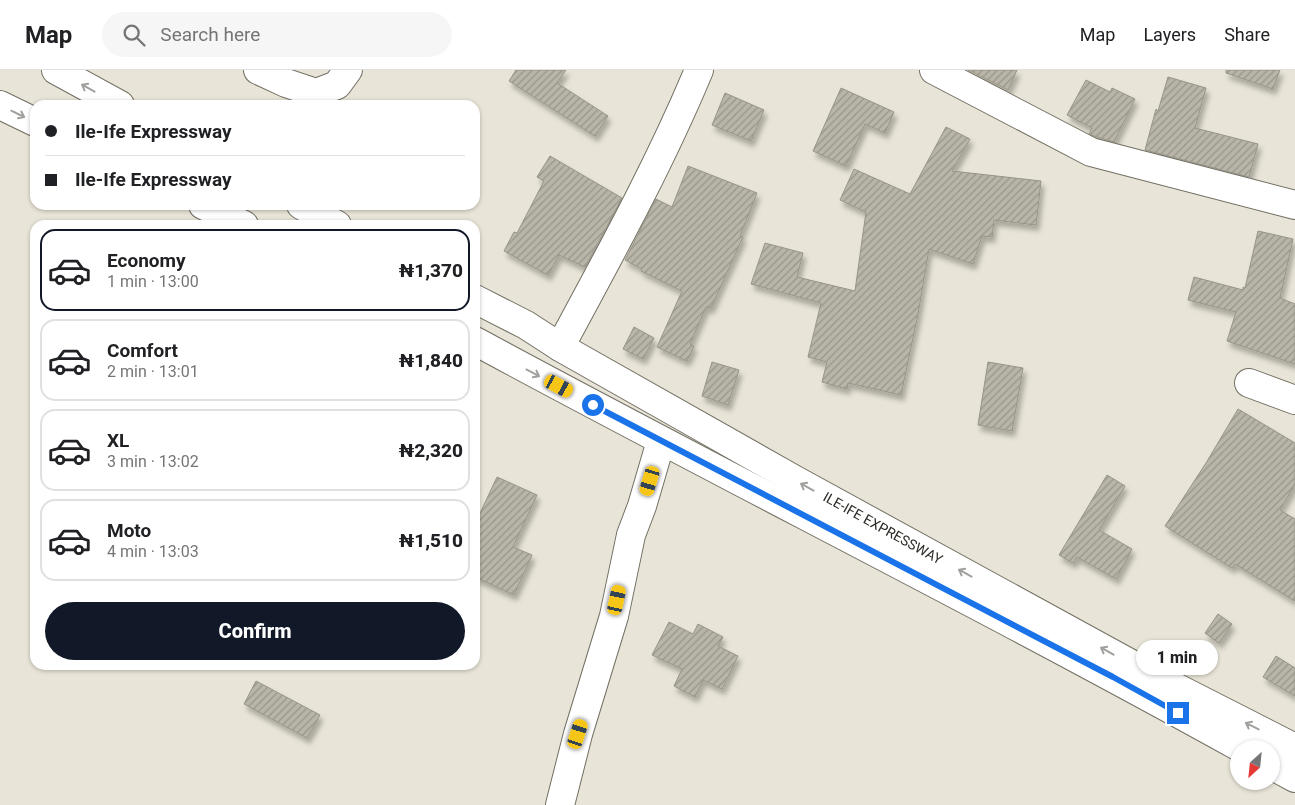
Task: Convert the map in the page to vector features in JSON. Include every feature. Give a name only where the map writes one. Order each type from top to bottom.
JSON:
[{"type":"main road","points":[[56,70],[111,100]]},
{"type":"main road","points":[[258,70],[286,83],[316,93],[337,85],[348,70]]},
{"type":"main road","points":[[560,347],[628,221],[678,121],[699,70]]},
{"type":"main road","points":[[934,70],[1092,152],[1295,205]]},
{"type":"main road","points":[[0,105],[30,120]]},
{"type":"main road","points":[[214,210],[234,220]]},
{"type":"main road","points":[[310,210],[328,220]]},
{"type":"main road","name":"ILE-IFE EXPRESSWAY","points":[[480,302],[526,325],[560,347],[797,481],[1135,667],[1295,748]]},
{"type":"main road","points":[[508,359],[526,325]]},
{"type":"main road","name":"ILE-IFE EXPRESSWAY","points":[[480,344],[660,441],[1113,677],[1230,742]]},
{"type":"main road","points":[[1250,383],[1295,400]]},
{"type":"main road","points":[[560,805],[578,734],[614,616],[631,535],[642,506],[660,441]]},
{"type":"main road","points":[[1280,770],[1295,778]]},
{"type":"building","points":[[516,70],[566,70],[557,83],[608,116],[595,136],[509,81]]},
{"type":"building","points":[[968,70],[1017,70],[1008,90]]},
{"type":"building","points":[[1226,70],[1280,70],[1273,89],[1226,73]]},
{"type":"building","points":[[1168,77],[1206,88],[1195,128],[1258,144],[1249,177],[1145,150],[1156,109],[1158,111]]},
{"type":"building","points":[[1086,80],[1110,92],[1112,88],[1135,99],[1114,142],[1089,134],[1092,128],[1067,115]]},
{"type":"building","points":[[841,88],[894,112],[885,133],[865,124],[846,166],[813,151]]},
{"type":"building","points":[[725,93],[764,110],[751,141],[712,125]]},
{"type":"building","points":[[946,127],[970,139],[952,171],[1041,181],[1036,225],[994,220],[992,237],[982,236],[973,264],[929,249],[901,395],[848,383],[847,389],[822,382],[827,362],[808,357],[821,303],[751,284],[765,243],[803,253],[797,277],[855,291],[866,212],[840,200],[854,169],[910,194]]},
{"type":"building","points":[[550,156],[622,198],[585,267],[559,255],[548,275],[504,251],[514,232],[517,233],[544,181],[537,177]]},
{"type":"building","points":[[688,166],[757,193],[740,236],[743,237],[711,308],[706,307],[690,344],[694,346],[687,361],[657,347],[682,291],[641,271],[642,269],[625,260],[656,199],[672,207]]},
{"type":"building","points":[[1258,231],[1293,239],[1280,298],[1295,304],[1295,364],[1227,341],[1236,312],[1188,300],[1194,277],[1243,290]]},
{"type":"building","points":[[634,327],[654,338],[643,359],[623,349]]},
{"type":"building","points":[[712,362],[739,370],[728,405],[702,396]]},
{"type":"building","points":[[988,362],[1023,368],[1012,431],[978,425]]},
{"type":"building","points":[[1238,409],[1295,443],[1295,484],[1280,510],[1295,519],[1295,601],[1235,564],[1232,568],[1165,526]]},
{"type":"building","points":[[1107,475],[1125,486],[1099,530],[1132,549],[1116,579],[1077,557],[1073,563],[1059,555]]},
{"type":"building","points":[[497,477],[537,495],[513,547],[532,555],[514,595],[480,579],[480,513]]},
{"type":"building","points":[[1218,614],[1232,624],[1219,643],[1205,633]]},
{"type":"building","points":[[669,622],[693,634],[698,624],[723,637],[718,646],[738,656],[722,689],[703,680],[695,697],[674,686],[682,669],[652,655]]},
{"type":"building","points":[[1276,656],[1295,668],[1295,696],[1263,677]]},
{"type":"building","points":[[256,681],[320,715],[307,738],[244,704]]},
{"type":"route","points":[[593,405],[1113,677],[1178,713]]}]
